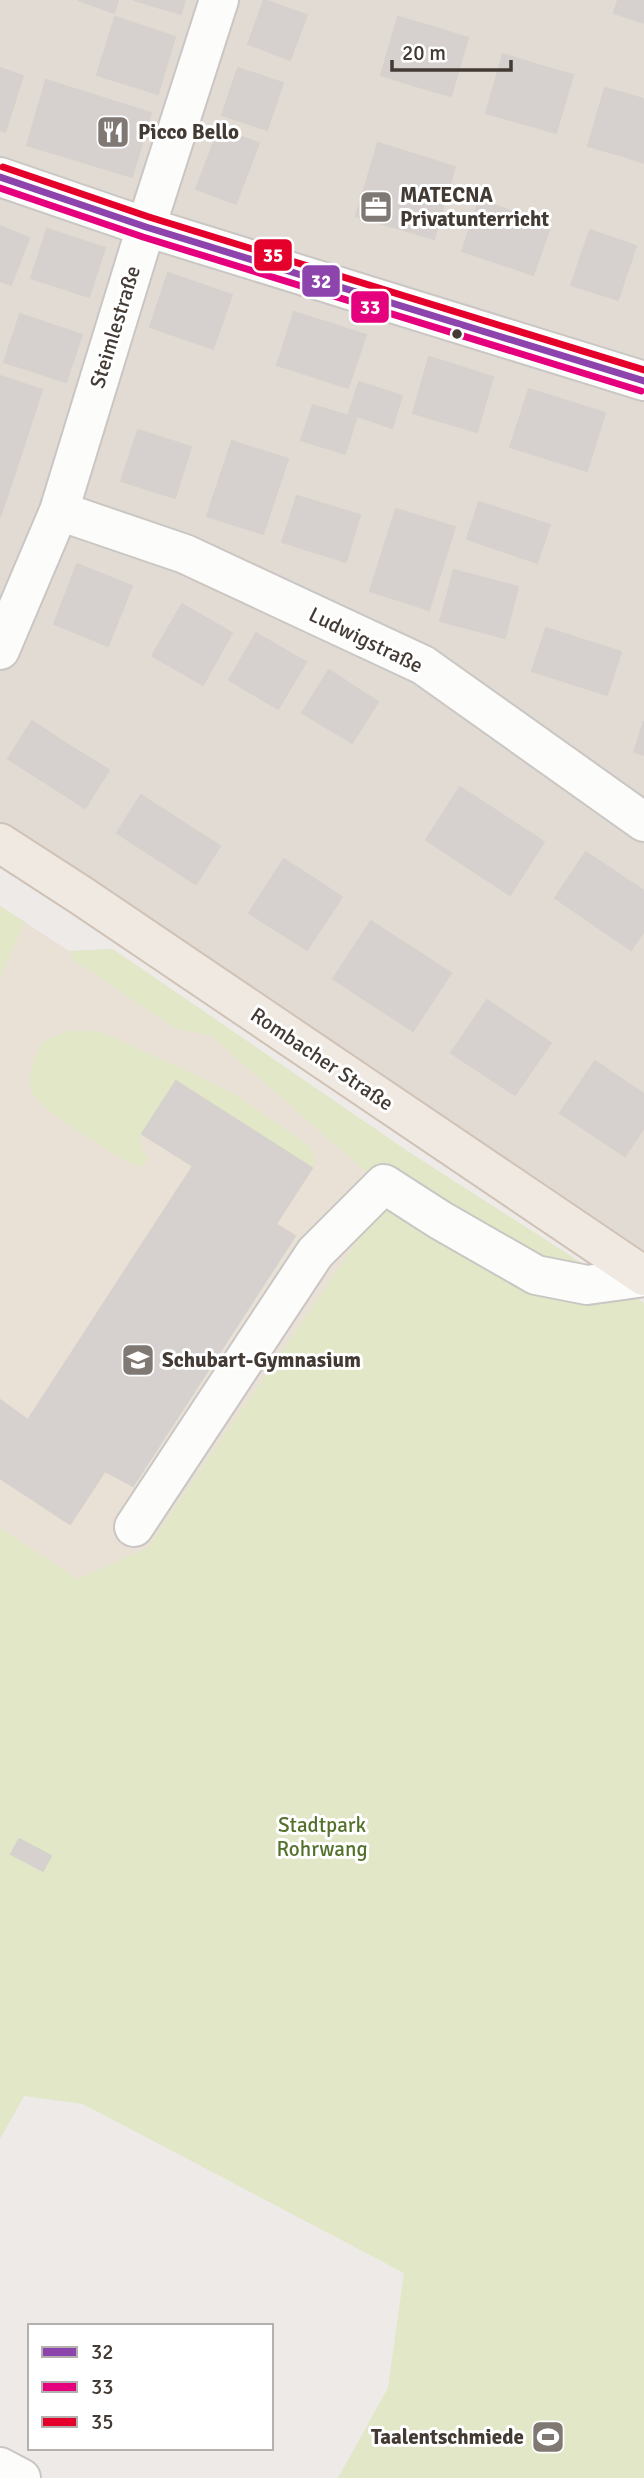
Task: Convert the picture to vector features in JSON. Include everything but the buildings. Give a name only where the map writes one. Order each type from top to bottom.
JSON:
[{"type":"main road","name":"Rombacher Straße","points":[[0,843],[644,1276]]},
{"type":"street","name":"Steimlestraße","points":[[0,650],[59,511],[219,0]]},
{"type":"street","points":[[0,177],[146,227],[644,381]]},
{"type":"street","name":"Ludwigstraße","points":[[59,511],[185,554],[423,665],[644,822]]},
{"type":"street","points":[[134,1527],[315,1252],[384,1184],[440,1220],[536,1275],[587,1285],[644,1276]]},
{"type":"street","points":[[0,2467],[21,2478]]},
{"type":"shaded area","points":[[0,0],[644,0],[644,1251],[0,826]]},
{"type":"shaded area","name":"Schubart-Gymnasium","points":[[0,906],[69,951],[113,949],[390,1193],[147,1548],[78,1579],[0,1528]]},
{"type":"green space","points":[[0,906],[25,922],[0,978]]},
{"type":"green space","name":"Stadtpark Rohrwang","points":[[113,949],[409,1152],[644,1303],[644,2478],[338,2478],[388,2388],[404,2273],[83,2104],[24,2096],[0,2139],[0,1528],[78,1579],[147,1548],[390,1193],[210,1035],[176,1029],[72,959],[70,951]]},
{"type":"green space","points":[[67,1031],[99,1031],[236,1095],[311,1147],[315,1162],[312,1168],[176,1081],[142,1134],[141,1147],[149,1158],[142,1167],[127,1162],[62,1120],[31,1091],[30,1075],[40,1047],[47,1040]]},
{"type":"transit line","name":"35","points":[[3,167],[149,217],[644,370]]},
{"type":"transit line","name":"32","points":[[0,177],[146,227],[644,381]]},
{"type":"transit line","name":"33","points":[[0,188],[143,237],[641,391]]},
{"type":"place","name":"Picco Bello","points":[[113,132]]},
{"type":"place","name":"MATECNA Privatunterricht","points":[[376,207]]},
{"type":"place","name":"Schubart-Gymnasium","points":[[138,1360]]},
{"type":"place","name":"Taalentschmiede","points":[[548,2437]]}]
